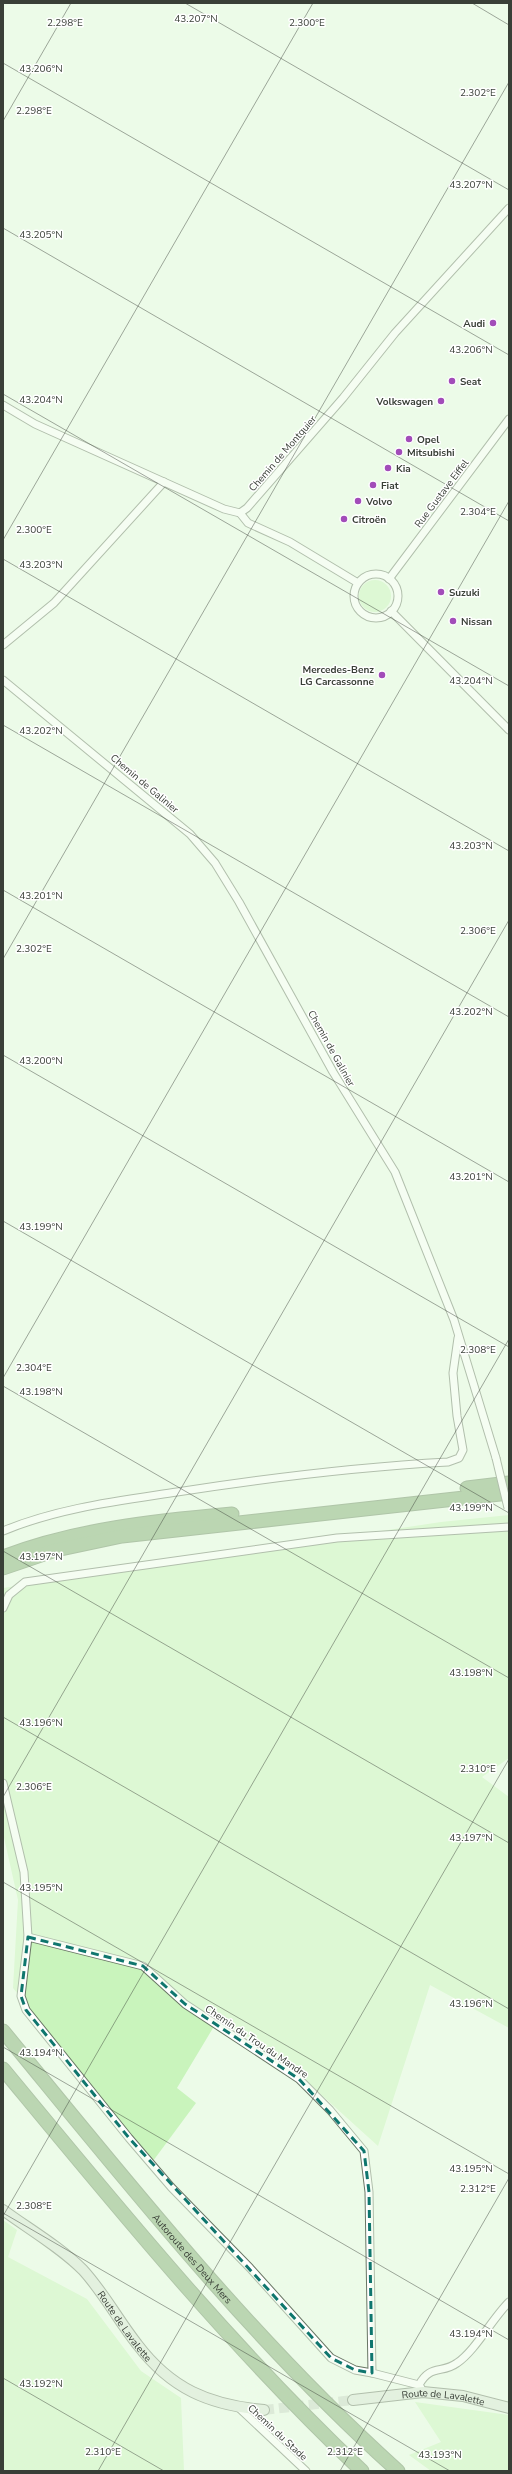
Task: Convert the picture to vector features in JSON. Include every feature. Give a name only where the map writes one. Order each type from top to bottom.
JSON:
[{"type":"highway","points":[[3,1557],[59,1539],[121,1527],[509,1483]]},
{"type":"highway","points":[[3,1568],[56,1550],[122,1536],[509,1493]]},
{"type":"highway","name":"Autoroute des Deux Mers","points":[[3,2031],[210,2278],[286,2362],[398,2471]]},
{"type":"highway","points":[[3,2069],[190,2293],[263,2374],[362,2471]]},
{"type":"main road","name":"Route de Lavalette","points":[[3,2210],[82,2270],[100,2291],[137,2344],[161,2372],[196,2395],[238,2407],[264,2410]]},
{"type":"main road","name":"Route de Lavalette","points":[[353,2400],[421,2389],[463,2396],[509,2408]]},
{"type":"street","name":"Chemin de Montquier","points":[[240,513],[247,508],[343,398],[395,333],[509,208]]},
{"type":"street","points":[[3,405],[35,424],[224,509],[240,513],[248,524],[290,542],[358,583]]},
{"type":"street","name":"Rue Gustave Eiffel","points":[[389,579],[509,419]]},
{"type":"street","points":[[3,644],[54,603],[164,482]]},
{"type":"street","points":[[369,575],[383,575],[389,579],[397,591],[397,598],[391,612],[376,617],[362,612],[354,599],[358,583],[369,575]]},
{"type":"street","points":[[391,612],[509,730]]},
{"type":"street","name":"Chemin de Galinier","points":[[3,680],[190,834],[215,863],[291,993],[333,1072],[395,1172],[459,1336],[496,1458],[509,1510]]},
{"type":"street","points":[[3,1531],[60,1512],[120,1500],[351,1468],[448,1462],[459,1458],[463,1450],[452,1372],[459,1336]]},
{"type":"street","points":[[3,1608],[9,1595],[25,1582],[337,1538],[509,1527]]},
{"type":"street","points":[[3,1783],[24,1872],[28,1937],[21,1996],[26,2010],[129,2138],[171,2187],[250,2268],[331,2358],[355,2370],[372,2373],[421,2389],[430,2371],[456,2364],[509,2302]]},
{"type":"street","name":"Chemin du Trou du Mandre","points":[[28,1937],[143,1966],[184,2004],[299,2078],[330,2110],[364,2151],[369,2192],[372,2373]]},
{"type":"street","name":"Chemin du Stade","points":[[238,2407],[306,2471]]},
{"type":"highlighted area","points":[[28,1937],[143,1966],[185,2004],[299,2079],[364,2151],[369,2192],[372,2373],[355,2370],[331,2358],[129,2138],[26,2010],[21,1996]]},
{"type":"green space","points":[[375,580],[384,583],[388,587],[391,596],[388,605],[384,609],[375,612],[366,609],[362,605],[359,596],[362,587],[366,583]]},
{"type":"green space","points":[[509,1515],[509,1758],[482,1777],[509,1797],[509,2028],[430,1985],[378,2146],[283,2060],[219,2018],[177,2088],[196,2103],[153,2161],[13,1988],[18,1900],[3,1833],[3,1588],[441,1522]]},
{"type":"green space","points":[[3,2220],[17,2230],[8,2257],[87,2299],[141,2371],[181,2398],[184,2471],[3,2471]]},
{"type":"green space","points":[[415,2402],[509,2415],[509,2471],[431,2471],[409,2455],[441,2442]]},
{"type":"tunnel","points":[[264,2410],[353,2400]]},
{"type":"place","name":"Audi","points":[[493,323]]},
{"type":"place","name":"Seat","points":[[452,381]]},
{"type":"place","name":"Volkswagen","points":[[441,401]]},
{"type":"place","name":"Opel","points":[[409,439]]},
{"type":"place","name":"Mitsubishi","points":[[399,452]]},
{"type":"place","name":"Kia","points":[[388,468]]},
{"type":"place","name":"Fiat","points":[[373,485]]},
{"type":"place","name":"Volvo","points":[[358,501]]},
{"type":"place","name":"Citroën","points":[[344,519]]},
{"type":"place","name":"Suzuki","points":[[441,592]]},
{"type":"place","name":"Nissan","points":[[453,621]]},
{"type":"place","name":"Mercedes-Benz LG Carcassonne","points":[[382,675]]}]
